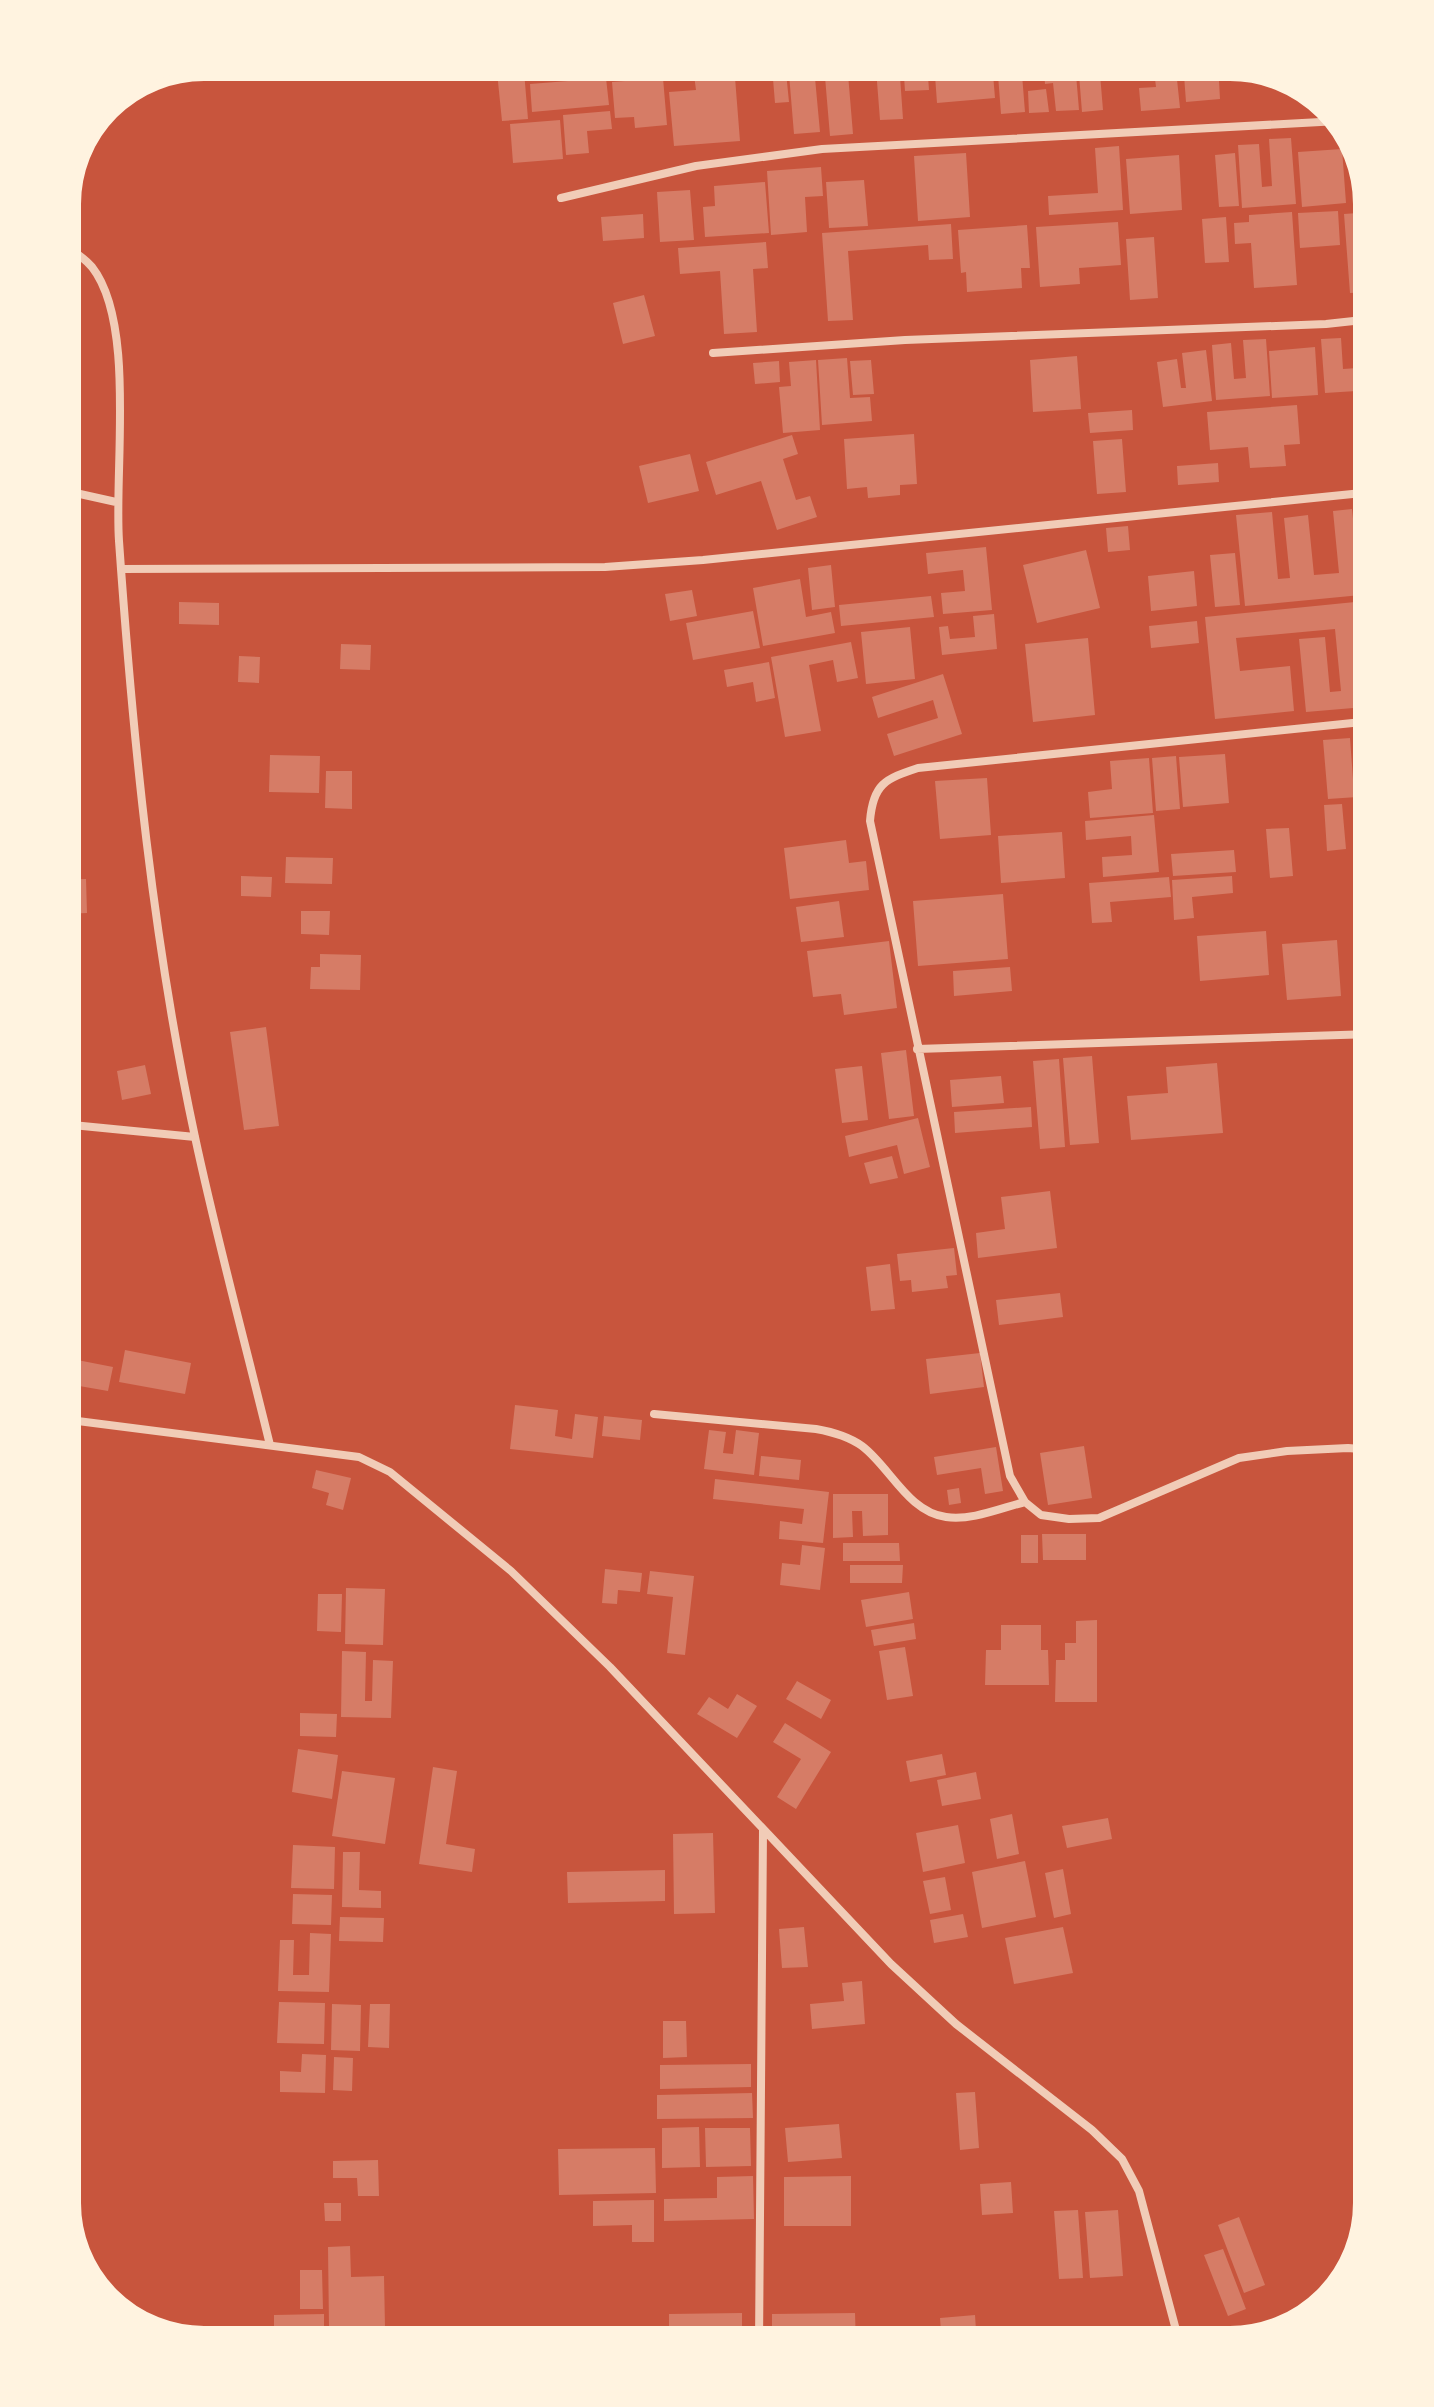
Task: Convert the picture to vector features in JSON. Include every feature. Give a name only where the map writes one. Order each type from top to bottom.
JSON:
[{"type":"street","points":[[561,198],[696,166],[822,149],[1327,122]]},
{"type":"street","points":[[76,256],[91,267],[107,297],[115,331],[120,370],[116,502],[139,776],[151,877],[195,1137],[270,1445]]},
{"type":"street","points":[[713,353],[905,340],[1310,325],[1358,320]]},
{"type":"street","points":[[76,493],[116,502]]},
{"type":"street","points":[[121,569],[605,567],[703,560],[1358,493]]},
{"type":"street","points":[[1358,722],[918,768],[892,777],[877,789],[870,821],[1010,1476],[1025,1502],[1041,1515],[1069,1519],[1099,1518],[1239,1458],[1287,1451],[1358,1449]]},
{"type":"street","points":[[917,1049],[1358,1034]]},
{"type":"street","points":[[76,1125],[195,1137]]},
{"type":"street","points":[[654,1414],[841,1434],[863,1447],[916,1503],[933,1514],[964,1517],[1025,1502]]},
{"type":"street","points":[[76,1421],[359,1457],[390,1472],[511,1571],[561,1618],[891,1964],[956,2024],[1092,2130],[1122,2159],[1139,2191],[1176,2331]]},
{"type":"street","points":[[759,2331],[763,1830]]},
{"type":"building","points":[[497,76],[524,76],[528,119],[502,121]]},
{"type":"building","points":[[694,76],[735,76],[740,141],[674,146],[669,92],[696,90]]},
{"type":"building","points":[[753,76],[786,76],[789,102],[775,103],[773,79],[754,81]]},
{"type":"building","points":[[789,76],[848,76],[853,134],[830,136],[825,77],[815,78],[820,132],[794,134]]},
{"type":"building","points":[[877,76],[900,76],[903,119],[880,120]]},
{"type":"building","points":[[904,76],[928,76],[929,90],[905,91]]},
{"type":"building","points":[[935,76],[993,76],[995,98],[937,103]]},
{"type":"building","points":[[998,76],[1022,76],[1025,112],[1001,114]]},
{"type":"building","points":[[1044,76],[1076,76],[1079,110],[1056,111],[1053,83],[1045,84]]},
{"type":"building","points":[[1079,76],[1100,76],[1103,110],[1082,112]]},
{"type":"building","points":[[1155,76],[1177,76],[1180,108],[1141,111],[1139,88],[1156,87]]},
{"type":"building","points":[[1184,76],[1231,76],[1231,80],[1219,81],[1220,99],[1186,102]]},
{"type":"building","points":[[606,78],[609,105],[532,112],[530,84]]},
{"type":"building","points":[[663,78],[667,125],[635,128],[634,117],[615,118],[612,82]]},
{"type":"building","points":[[1046,89],[1049,112],[1029,113],[1028,91]]},
{"type":"building","points":[[610,111],[612,129],[587,131],[589,153],[566,155],[563,115]]},
{"type":"building","points":[[560,120],[563,159],[513,163],[510,124]]},
{"type":"building","points":[[1291,138],[1296,204],[1242,208],[1238,145],[1259,144],[1262,187],[1272,186],[1269,139]]},
{"type":"building","points":[[1119,146],[1123,210],[1049,215],[1048,196],[1098,193],[1095,148]]},
{"type":"building","points":[[1342,149],[1346,203],[1302,207],[1298,152]]},
{"type":"building","points":[[966,153],[970,217],[918,221],[914,156]]},
{"type":"building","points":[[1235,153],[1239,206],[1219,207],[1215,155]]},
{"type":"building","points":[[1179,155],[1182,210],[1130,214],[1126,159]]},
{"type":"building","points":[[821,167],[823,196],[805,197],[807,232],[771,235],[767,171]]},
{"type":"building","points":[[864,180],[868,226],[829,228],[826,182]]},
{"type":"building","points":[[765,182],[769,233],[705,237],[703,207],[715,206],[714,186]]},
{"type":"building","points":[[690,190],[694,240],[660,242],[657,192]]},
{"type":"building","points":[[1338,211],[1340,245],[1300,248],[1298,213]]},
{"type":"building","points":[[1292,212],[1297,285],[1254,288],[1251,243],[1235,244],[1234,223],[1249,222],[1249,215]]},
{"type":"building","points":[[1358,213],[1358,293],[1350,293],[1344,214]]},
{"type":"building","points":[[643,214],[644,238],[603,241],[601,217]]},
{"type":"building","points":[[1226,217],[1229,262],[1205,263],[1202,219]]},
{"type":"building","points":[[1118,222],[1121,265],[1079,268],[1080,284],[1040,287],[1036,227]]},
{"type":"building","points":[[951,224],[953,259],[929,260],[928,245],[848,251],[853,320],[828,321],[822,233]]},
{"type":"building","points":[[1027,225],[1030,268],[1021,268],[1022,288],[967,292],[966,272],[961,273],[958,230]]},
{"type":"building","points":[[1154,237],[1158,298],[1130,300],[1126,239]]},
{"type":"building","points":[[766,242],[768,268],[753,269],[757,332],[724,334],[720,271],[680,274],[678,248]]},
{"type":"building","points":[[644,295],[655,336],[623,344],[613,303]]},
{"type":"building","points":[[1341,338],[1343,369],[1358,368],[1358,391],[1325,393],[1321,339]]},
{"type":"building","points":[[1266,339],[1270,396],[1216,400],[1212,345],[1231,343],[1234,379],[1246,378],[1243,340]]},
{"type":"building","points":[[1315,347],[1318,395],[1272,398],[1269,351]]},
{"type":"building","points":[[1206,350],[1212,401],[1163,407],[1157,362],[1177,359],[1181,388],[1186,388],[1182,353]]},
{"type":"building","points":[[1077,356],[1081,409],[1033,412],[1030,360]]},
{"type":"building","points":[[847,358],[850,398],[870,397],[872,421],[822,425],[818,360]]},
{"type":"building","points":[[816,360],[820,430],[783,433],[779,387],[791,386],[789,362]]},
{"type":"building","points":[[871,360],[874,394],[853,395],[850,361]]},
{"type":"building","points":[[779,361],[780,382],[755,384],[753,363]]},
{"type":"building","points":[[1297,405],[1300,444],[1284,445],[1286,466],[1250,468],[1248,447],[1210,450],[1207,412]]},
{"type":"building","points":[[1132,410],[1133,430],[1090,433],[1088,413]]},
{"type":"building","points":[[914,434],[917,484],[900,485],[900,495],[868,498],[867,487],[847,489],[844,439]]},
{"type":"building","points":[[792,435],[798,454],[783,459],[796,500],[810,496],[817,517],[777,530],[761,481],[716,495],[706,462]]},
{"type":"building","points":[[1122,439],[1126,492],[1097,494],[1093,441]]},
{"type":"building","points":[[690,454],[699,491],[648,503],[639,466]]},
{"type":"building","points":[[1218,463],[1219,482],[1178,485],[1177,466]]},
{"type":"building","points":[[1352,509],[1358,595],[1245,606],[1236,515],[1272,512],[1278,579],[1290,578],[1284,518],[1308,515],[1314,575],[1339,573],[1333,511]]},
{"type":"building","points":[[1128,526],[1130,550],[1108,552],[1106,528]]},
{"type":"building","points":[[986,547],[992,610],[943,614],[941,593],[965,591],[963,570],[928,574],[926,553]]},
{"type":"building","points":[[1086,550],[1100,608],[1037,623],[1023,565]]},
{"type":"building","points":[[1235,553],[1240,605],[1215,607],[1210,555]]},
{"type":"building","points":[[831,565],[835,607],[812,610],[808,568]]},
{"type":"building","points":[[1194,571],[1197,606],[1151,611],[1148,576]]},
{"type":"building","points":[[800,579],[806,617],[831,612],[835,633],[763,646],[753,588]]},
{"type":"building","points":[[692,590],[697,616],[670,621],[665,594]]},
{"type":"building","points":[[931,596],[934,617],[841,626],[839,605]]},
{"type":"building","points":[[179,602],[219,603],[219,625],[179,624]]},
{"type":"building","points":[[1355,602],[1358,708],[1306,712],[1299,639],[1325,637],[1330,692],[1341,691],[1335,629],[1236,638],[1240,671],[1290,666],[1294,711],[1215,719],[1205,617]]},
{"type":"building","points":[[753,611],[760,648],[693,660],[686,623]]},
{"type":"building","points":[[994,614],[997,649],[942,655],[939,627],[948,626],[950,639],[975,637],[973,616]]},
{"type":"building","points":[[1197,621],[1199,643],[1151,648],[1149,626]]},
{"type":"building","points":[[910,627],[915,679],[866,684],[861,632]]},
{"type":"building","points":[[1088,638],[1095,715],[1033,722],[1025,644]]},
{"type":"building","points":[[851,642],[858,678],[837,682],[833,660],[809,665],[821,731],[785,737],[771,657]]},
{"type":"building","points":[[341,644],[371,645],[370,670],[340,669]]},
{"type":"building","points":[[239,656],[260,657],[259,683],[238,682]]},
{"type":"building","points":[[769,662],[775,698],[756,702],[753,682],[727,687],[724,670]]},
{"type":"building","points":[[943,674],[962,734],[894,756],[887,734],[938,718],[933,700],[878,718],[872,697]]},
{"type":"building","points":[[1350,738],[1353,779],[1358,778],[1358,797],[1328,799],[1323,740]]},
{"type":"building","points":[[1354,740],[1358,740],[1358,763],[1356,763]]},
{"type":"building","points":[[1225,754],[1229,803],[1183,807],[1179,757]]},
{"type":"building","points":[[270,755],[320,756],[319,793],[269,792]]},
{"type":"building","points":[[1176,756],[1180,809],[1156,811],[1152,758]]},
{"type":"building","points":[[1149,758],[1153,813],[1090,818],[1088,792],[1112,789],[1110,761]]},
{"type":"building","points":[[326,771],[352,771],[352,809],[325,808]]},
{"type":"building","points":[[987,778],[991,835],[940,839],[935,781]]},
{"type":"building","points":[[1342,804],[1346,849],[1327,851],[1324,805]]},
{"type":"building","points":[[1154,815],[1159,872],[1103,877],[1102,857],[1132,855],[1131,836],[1086,840],[1085,821]]},
{"type":"building","points":[[1289,828],[1293,876],[1270,878],[1266,829]]},
{"type":"building","points":[[1062,832],[1065,878],[1001,883],[998,836]]},
{"type":"building","points":[[846,840],[849,863],[866,861],[869,890],[790,899],[784,848]]},
{"type":"building","points":[[1234,850],[1236,872],[1173,876],[1171,854]]},
{"type":"building","points":[[286,857],[333,858],[332,884],[285,883]]},
{"type":"building","points":[[241,876],[272,877],[271,897],[241,896]]},
{"type":"building","points":[[1232,876],[1233,893],[1192,897],[1194,918],[1174,920],[1172,880]]},
{"type":"building","points":[[1169,877],[1171,897],[1110,902],[1112,922],[1092,923],[1089,883]]},
{"type":"building","points":[[76,879],[86,879],[87,913],[76,913]]},
{"type":"building","points":[[1003,894],[1008,959],[918,966],[913,901]]},
{"type":"building","points":[[839,901],[844,937],[801,942],[796,907]]},
{"type":"building","points":[[301,911],[330,911],[329,935],[301,934]]},
{"type":"building","points":[[1266,931],[1269,975],[1200,981],[1197,936]]},
{"type":"building","points":[[1337,940],[1341,996],[1287,1000],[1282,944]]},
{"type":"building","points":[[889,941],[897,1008],[844,1015],[841,994],[813,997],[807,951]]},
{"type":"building","points":[[320,954],[361,955],[360,990],[310,989],[311,967],[320,967]]},
{"type":"building","points":[[1010,967],[1012,991],[954,996],[953,971]]},
{"type":"building","points":[[266,1027],[279,1126],[244,1130],[230,1032]]},
{"type":"building","points":[[906,1050],[914,1116],[889,1119],[881,1053]]},
{"type":"building","points":[[1092,1056],[1099,1143],[1070,1145],[1063,1058]]},
{"type":"building","points":[[1059,1059],[1065,1147],[1040,1149],[1033,1061]]},
{"type":"building","points":[[1217,1063],[1223,1133],[1131,1140],[1127,1096],[1168,1093],[1166,1067]]},
{"type":"building","points":[[145,1065],[151,1094],[122,1100],[117,1071]]},
{"type":"building","points":[[862,1066],[868,1120],[842,1123],[835,1069]]},
{"type":"building","points":[[1001,1076],[1004,1103],[952,1107],[950,1080]]},
{"type":"building","points":[[1031,1107],[1032,1127],[955,1133],[954,1112]]},
{"type":"building","points":[[918,1118],[930,1167],[904,1174],[897,1145],[849,1157],[845,1136]]},
{"type":"building","points":[[892,1156],[898,1178],[870,1184],[864,1163]]},
{"type":"building","points":[[1050,1191],[1057,1248],[978,1258],[976,1233],[1005,1229],[1001,1197]]},
{"type":"building","points":[[954,1248],[957,1275],[946,1276],[948,1288],[912,1292],[911,1280],[900,1281],[897,1254]]},
{"type":"building","points":[[890,1264],[895,1309],[871,1311],[866,1267]]},
{"type":"building","points":[[1060,1293],[1063,1317],[999,1325],[996,1300]]},
{"type":"building","points":[[125,1350],[191,1363],[185,1394],[119,1382]]},
{"type":"building","points":[[980,1353],[984,1387],[930,1394],[926,1359]]},
{"type":"building","points":[[76,1360],[113,1367],[108,1391],[76,1385]]},
{"type":"building","points":[[515,1405],[558,1410],[555,1436],[572,1439],[575,1414],[598,1417],[593,1458],[510,1449]]},
{"type":"building","points":[[604,1416],[642,1420],[640,1440],[602,1436]]},
{"type":"building","points":[[709,1430],[726,1432],[723,1453],[733,1454],[736,1430],[759,1433],[754,1475],[704,1469]]},
{"type":"building","points":[[76,1431],[77,1431],[76,1510]]},
{"type":"building","points":[[1084,1446],[1092,1498],[1048,1505],[1040,1453]]},
{"type":"building","points":[[996,1447],[1003,1491],[985,1494],[981,1468],[937,1475],[934,1457]]},
{"type":"building","points":[[761,1456],[801,1460],[799,1480],[759,1476]]},
{"type":"building","points":[[316,1470],[351,1478],[343,1510],[326,1505],[329,1493],[312,1488]]},
{"type":"building","points":[[715,1479],[829,1492],[823,1543],[779,1539],[780,1521],[802,1524],[804,1509],[713,1499]]},
{"type":"building","points":[[959,1488],[961,1503],[949,1505],[947,1490]]},
{"type":"building","points":[[833,1494],[888,1494],[888,1535],[863,1536],[862,1511],[852,1511],[853,1537],[833,1538]]},
{"type":"building","points":[[1042,1534],[1086,1534],[1086,1560],[1043,1560]]},
{"type":"building","points":[[1021,1535],[1038,1535],[1038,1563],[1021,1563]]},
{"type":"building","points":[[843,1543],[899,1543],[900,1561],[843,1561]]},
{"type":"building","points":[[802,1545],[825,1548],[820,1590],[780,1585],[782,1563],[800,1565]]},
{"type":"building","points":[[850,1565],[903,1565],[902,1583],[850,1583]]},
{"type":"building","points":[[605,1569],[642,1573],[640,1592],[618,1590],[617,1604],[602,1603]]},
{"type":"building","points":[[650,1571],[694,1576],[685,1655],[667,1653],[673,1597],[647,1594]]},
{"type":"building","points":[[346,1588],[385,1589],[383,1645],[345,1644]]},
{"type":"building","points":[[909,1592],[913,1619],[866,1627],[861,1600]]},
{"type":"building","points":[[318,1594],[342,1594],[341,1632],[317,1631]]},
{"type":"building","points":[[1097,1620],[1097,1702],[1055,1702],[1056,1660],[1065,1660],[1065,1643],[1076,1643],[1076,1621]]},
{"type":"building","points":[[914,1623],[916,1639],[874,1646],[871,1630]]},
{"type":"building","points":[[1001,1625],[1041,1625],[1041,1650],[1048,1650],[1049,1685],[985,1685],[986,1650],[1001,1650]]},
{"type":"building","points":[[905,1647],[913,1696],[887,1700],[879,1651]]},
{"type":"building","points":[[342,1651],[366,1652],[365,1701],[372,1701],[373,1660],[393,1661],[391,1718],[341,1717]]},
{"type":"building","points":[[797,1681],[831,1700],[821,1719],[786,1699]]},
{"type":"building","points":[[737,1694],[757,1706],[737,1738],[697,1714],[709,1697],[728,1709]]},
{"type":"building","points":[[300,1713],[337,1714],[336,1737],[300,1736]]},
{"type":"building","points":[[785,1723],[831,1752],[796,1809],[777,1797],[801,1759],[773,1742]]},
{"type":"building","points":[[298,1749],[338,1755],[332,1799],[292,1792]]},
{"type":"building","points":[[942,1754],[946,1775],[910,1782],[906,1761]]},
{"type":"building","points":[[433,1767],[457,1771],[446,1844],[475,1849],[472,1872],[419,1864]]},
{"type":"building","points":[[342,1771],[395,1778],[385,1844],[332,1836]]},
{"type":"building","points":[[976,1772],[981,1799],[942,1806],[937,1780]]},
{"type":"building","points":[[1012,1814],[1019,1854],[997,1859],[990,1819]]},
{"type":"building","points":[[1108,1818],[1112,1839],[1067,1848],[1062,1826]]},
{"type":"building","points":[[958,1825],[965,1863],[923,1872],[916,1833]]},
{"type":"building","points":[[713,1833],[715,1913],[674,1914],[673,1834]]},
{"type":"building","points":[[293,1845],[335,1847],[334,1889],[291,1888]]},
{"type":"building","points":[[343,1852],[360,1852],[359,1890],[381,1891],[381,1908],[342,1907]]},
{"type":"building","points":[[1025,1861],[1036,1917],[982,1928],[972,1872]]},
{"type":"building","points":[[1063,1869],[1071,1914],[1054,1918],[1045,1873]]},
{"type":"building","points":[[665,1870],[665,1901],[568,1903],[567,1872]]},
{"type":"building","points":[[945,1877],[951,1910],[930,1914],[923,1881]]},
{"type":"building","points":[[293,1894],[332,1895],[331,1925],[292,1924]]},
{"type":"building","points":[[963,1914],[968,1937],[934,1943],[930,1920]]},
{"type":"building","points":[[340,1917],[384,1918],[383,1942],[339,1941]]},
{"type":"building","points":[[804,1927],[808,1967],[782,1968],[779,1929]]},
{"type":"building","points":[[1063,1927],[1073,1973],[1014,1984],[1005,1938]]},
{"type":"building","points":[[310,1933],[331,1934],[329,1992],[278,1991],[280,1940],[294,1940],[293,1975],[309,1975]]},
{"type":"building","points":[[862,1981],[865,2024],[812,2029],[810,2004],[844,2001],[842,1983]]},
{"type":"building","points":[[279,2002],[325,2003],[324,2044],[277,2043]]},
{"type":"building","points":[[332,2004],[361,2005],[360,2051],[331,2050]]},
{"type":"building","points":[[370,2004],[390,2004],[389,2048],[368,2047]]},
{"type":"building","points":[[663,2021],[686,2021],[687,2057],[663,2058]]},
{"type":"building","points":[[302,2054],[326,2055],[325,2093],[280,2092],[280,2071],[301,2072]]},
{"type":"building","points":[[334,2057],[353,2058],[352,2091],[333,2090]]},
{"type":"building","points":[[751,2064],[751,2087],[660,2089],[660,2065]]},
{"type":"building","points":[[975,2092],[979,2148],[960,2150],[956,2093]]},
{"type":"building","points":[[752,2093],[753,2118],[657,2119],[657,2095]]},
{"type":"building","points":[[839,2124],[842,2158],[788,2162],[785,2128]]},
{"type":"building","points":[[699,2127],[700,2167],[662,2168],[662,2128]]},
{"type":"building","points":[[705,2128],[750,2128],[751,2166],[706,2167]]},
{"type":"building","points":[[655,2148],[656,2193],[559,2195],[558,2149]]},
{"type":"building","points":[[378,2160],[379,2196],[358,2196],[357,2178],[333,2178],[333,2161]]},
{"type":"building","points":[[753,2176],[754,2219],[664,2221],[664,2199],[717,2198],[717,2177]]},
{"type":"building","points":[[851,2176],[851,2226],[784,2226],[784,2177]]},
{"type":"building","points":[[1011,2182],[1013,2213],[982,2215],[980,2184]]},
{"type":"building","points":[[654,2200],[654,2242],[632,2242],[632,2225],[593,2226],[593,2201]]},
{"type":"building","points":[[324,2203],[341,2203],[341,2221],[325,2221]]},
{"type":"building","points":[[76,2207],[80,2207],[80,2234]]},
{"type":"building","points":[[1078,2210],[1083,2278],[1059,2279],[1054,2211]]},
{"type":"building","points":[[1118,2210],[1123,2276],[1090,2278],[1085,2212]]},
{"type":"building","points":[[1239,2217],[1265,2285],[1244,2293],[1218,2225]]},
{"type":"building","points":[[350,2246],[351,2277],[384,2276],[385,2327],[329,2327],[328,2247]]},
{"type":"building","points":[[1223,2249],[1246,2309],[1228,2316],[1204,2255]]},
{"type":"building","points":[[300,2270],[322,2270],[323,2309],[300,2309]]},
{"type":"building","points":[[742,2313],[742,2331],[669,2331],[669,2314]]},
{"type":"building","points":[[855,2313],[856,2331],[772,2331],[772,2314]]},
{"type":"building","points":[[324,2314],[324,2331],[274,2331],[274,2315]]},
{"type":"building","points":[[975,2315],[976,2331],[941,2331],[940,2318]]}]
